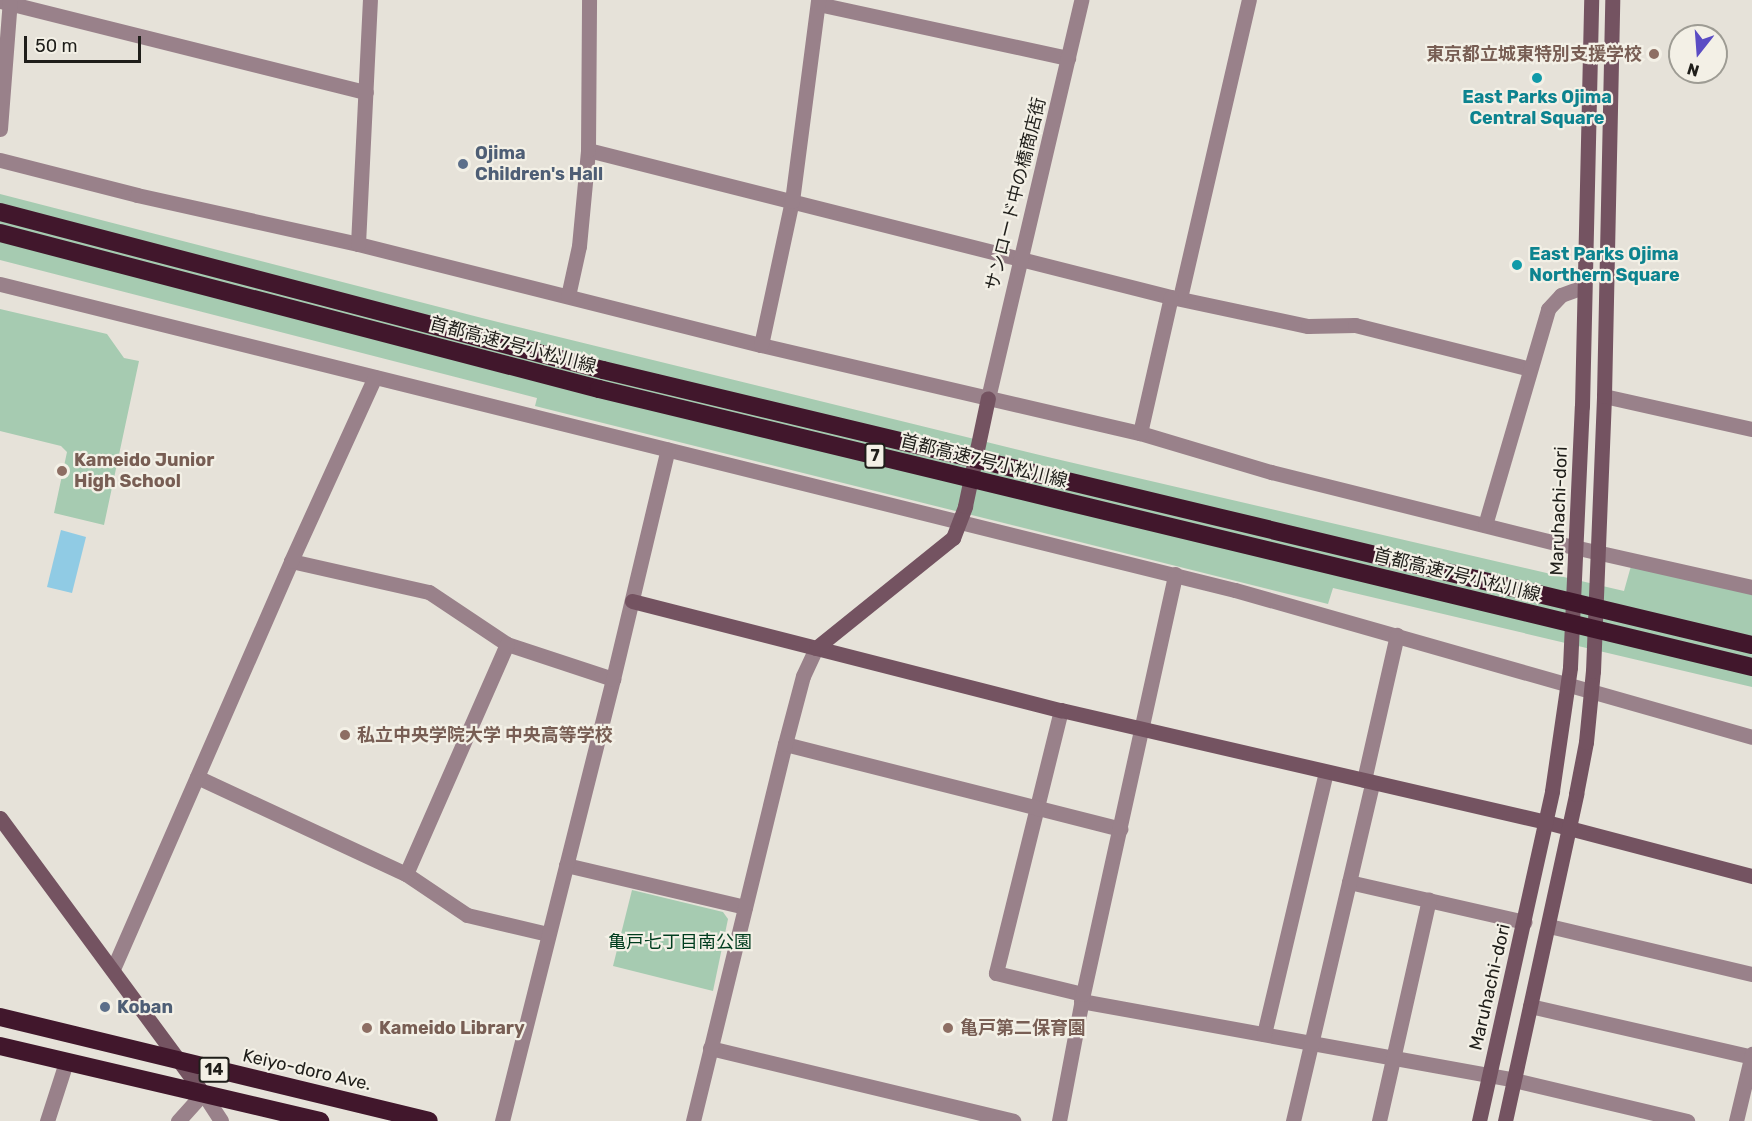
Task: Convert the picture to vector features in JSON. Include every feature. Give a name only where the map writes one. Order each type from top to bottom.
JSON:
[{"type":"highway","name":"首都高速7号小松川線","points":[[0,212],[603,370],[1752,645]]},
{"type":"highway","name":"首都高速7号小松川線","points":[[0,233],[599,389],[1752,667]]},
{"type":"highway","name":"Keiyo-doro Ave.","points":[[0,1017],[429,1121]]},
{"type":"highway","name":"14","points":[[0,1046],[320,1121]]},
{"type":"main road","name":"Maruhachi-dori","points":[[1479,1121],[1546,822],[1570,667],[1582,406],[1591,0]]},
{"type":"main road","points":[[1505,1121],[1576,794],[1586,741],[1593,671],[1603,402],[1612,0]]},
{"type":"main road","points":[[816,648],[953,538],[961,522],[988,398]]},
{"type":"main road","points":[[632,601],[1061,710],[1546,822],[1752,876]]},
{"type":"main road","points":[[0,818],[203,1093]]},
{"type":"street","points":[[358,244],[370,0]]},
{"type":"street","points":[[568,296],[579,246],[588,150],[590,0]]},
{"type":"street","name":"サンロード中の橋商店街","points":[[988,398],[1081,0]]},
{"type":"street","points":[[1140,433],[1250,0]]},
{"type":"street","points":[[0,129],[6,1],[366,92]]},
{"type":"street","points":[[761,345],[792,201],[818,2],[1068,58]]},
{"type":"street","points":[[588,150],[1176,298],[1308,326],[1355,325],[1530,369]]},
{"type":"street","points":[[0,160],[137,195],[358,244],[761,345],[1140,433],[1271,472],[1752,587]]},
{"type":"street","points":[[0,284],[1175,574],[1752,737]]},
{"type":"street","points":[[1485,525],[1548,309],[1552,301],[1583,287]]},
{"type":"street","points":[[113,969],[291,561],[375,377]]},
{"type":"street","points":[[1603,402],[1752,429]]},
{"type":"street","points":[[502,1121],[668,449]]},
{"type":"street","points":[[291,561],[429,592],[507,644],[613,679]]},
{"type":"street","points":[[1059,1121],[1082,998],[1175,574]]},
{"type":"street","points":[[1293,1121],[1349,882],[1396,635]]},
{"type":"street","points":[[406,874],[507,644]]},
{"type":"street","points":[[693,1121],[785,744],[803,676],[816,648]]},
{"type":"street","points":[[1061,710],[996,973],[1082,998],[1514,1080],[1686,1121]]},
{"type":"street","points":[[785,744],[1120,829]]},
{"type":"street","points":[[1264,1034],[1326,772]]},
{"type":"street","points":[[197,777],[406,874],[467,915],[548,934]]},
{"type":"street","points":[[566,865],[745,907]]},
{"type":"street","points":[[1349,882],[1525,922]]},
{"type":"street","points":[[1379,1121],[1429,900]]},
{"type":"street","points":[[1548,926],[1752,974]]},
{"type":"street","points":[[1530,1006],[1752,1056],[1736,1121]]},
{"type":"street","points":[[710,1048],[1013,1121]]},
{"type":"street","points":[[47,1121],[66,1062]]},
{"type":"street","points":[[178,1121],[203,1093],[221,1121]]},
{"type":"green space","points":[[0,194],[482,318],[1052,458],[1624,591],[1631,566],[1752,594],[1752,687],[1333,588],[1328,604],[535,406],[537,398],[0,260]]},
{"type":"green space","points":[[0,309],[107,334],[124,358],[139,361],[104,525],[54,513],[67,452],[61,446],[0,431]]},
{"type":"green space","name":"亀戸七丁目南公園","points":[[632,890],[723,912],[728,919],[713,991],[613,966]]},
{"type":"water","points":[[61,530],[86,537],[72,593],[47,587]]},
{"type":"place","name":"東京都立城東特別支援学校","points":[[1654,54]]},
{"type":"place","name":"East Parks Ojima Central Square","points":[[1537,78]]},
{"type":"place","name":"Ojima Children's Hall","points":[[463,164]]},
{"type":"place","name":"East Parks Ojima Northern Square","points":[[1517,265]]},
{"type":"place","name":"Kameido Junior High School","points":[[62,471]]},
{"type":"place","name":"私立中央学院大学 中央高等学校","points":[[345,735]]},
{"type":"place","name":"Koban","points":[[105,1007]]},
{"type":"place","name":"Kameido Library","points":[[367,1028]]},
{"type":"place","name":"亀戸第二保育園","points":[[948,1028]]}]
